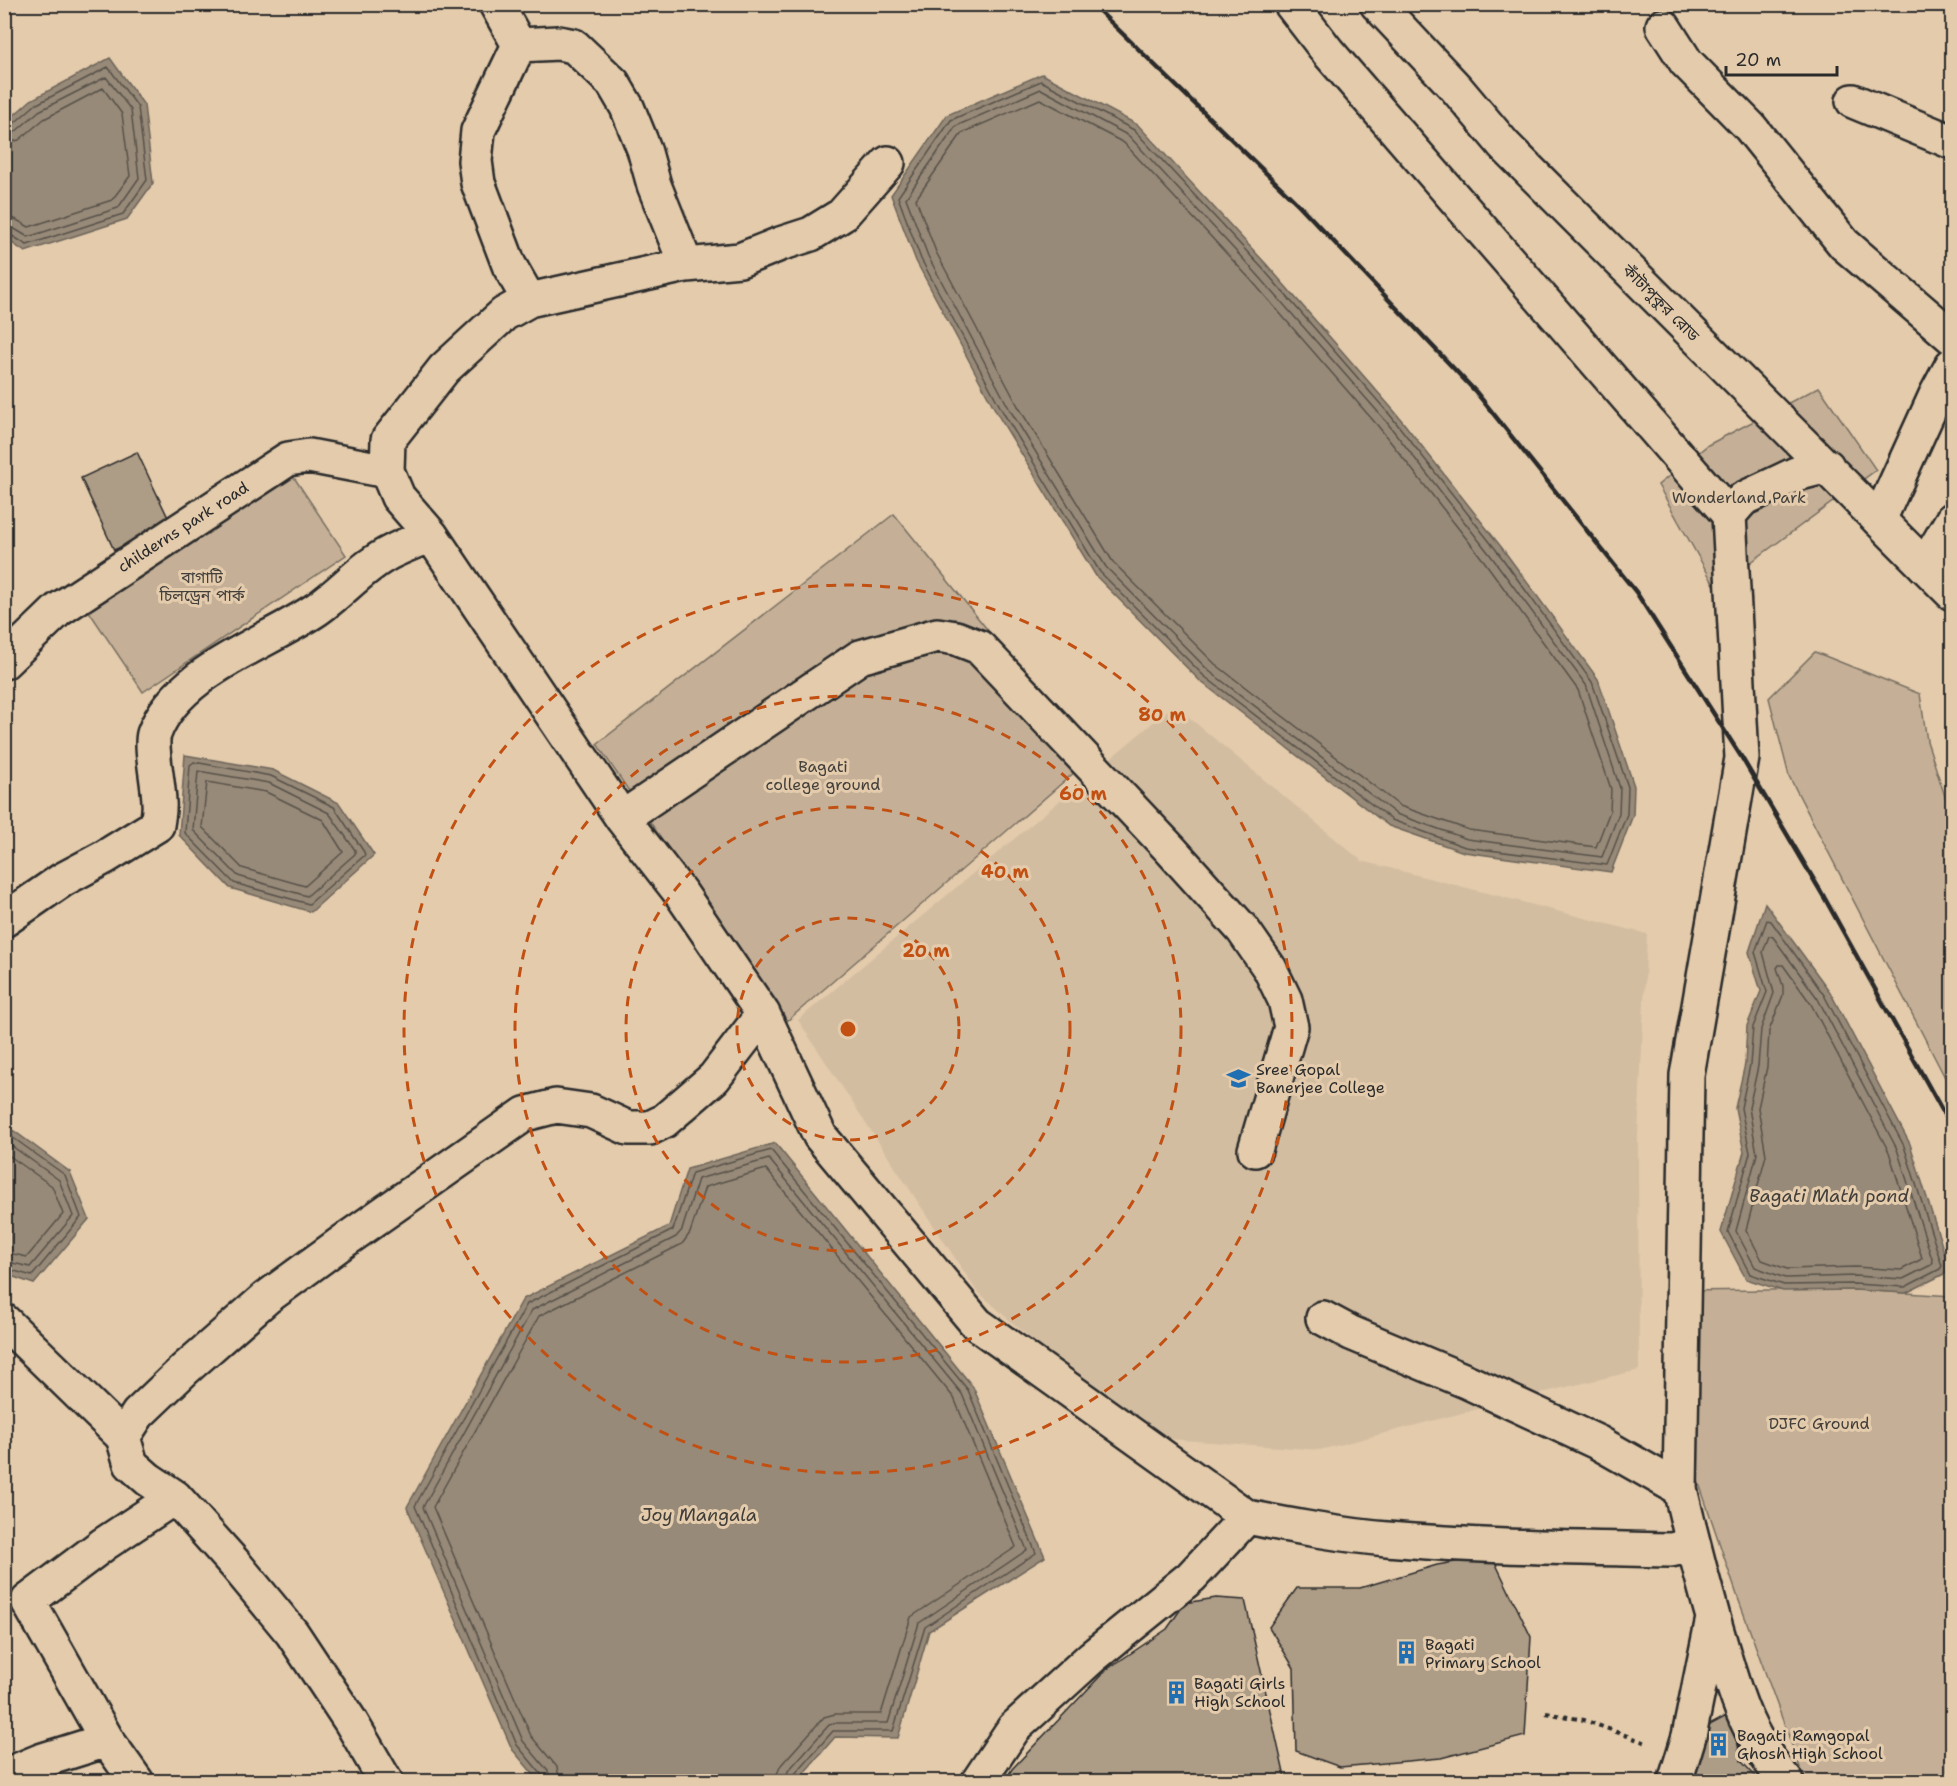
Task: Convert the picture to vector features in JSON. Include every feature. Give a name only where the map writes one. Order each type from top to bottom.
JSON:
[{"type":"street","points":[[496,4],[519,45]]},
{"type":"street","points":[[1291,4],[1328,52],[1729,515],[1742,758],[1687,1075],[1680,1489],[1693,1545],[1739,1705],[1758,1745],[1787,1782]]},
{"type":"street","name":"কাঁটাপুকুর রোড","points":[[1377,4],[1456,88],[1504,145],[1953,593]]},
{"type":"street","points":[[1663,26],[1686,62],[1750,127],[1844,244],[1953,337]]},
{"type":"street","points":[[519,45],[558,43],[574,46],[613,82],[640,138],[654,185],[686,265]]},
{"type":"street","points":[[519,45],[478,131],[475,161],[478,183],[509,265],[529,300]]},
{"type":"street","points":[[1853,101],[1953,142]]},
{"type":"street","points":[[888,163],[842,215],[811,234],[780,243],[740,260],[686,265],[529,300],[504,314],[444,369],[388,440],[387,471],[398,497],[431,536],[622,818],[682,895],[763,1014],[820,1136],[977,1324],[1247,1517],[1285,1525],[1397,1540],[1476,1545],[1671,1550],[1693,1545]]},
{"type":"street","points":[[1879,520],[1936,395],[1953,365]]},
{"type":"street","name":"childerns park road","points":[[4,663],[58,610],[288,459],[309,456],[387,471]]},
{"type":"street","points":[[1729,515],[1743,499],[1796,474],[1827,466]]},
{"type":"street","points":[[1925,566],[1953,520]]},
{"type":"street","points":[[4,920],[62,880],[105,857],[156,825],[160,804],[153,737],[161,720],[176,700],[223,661],[317,609],[391,551],[431,536]]},
{"type":"street","points":[[622,818],[860,657],[937,635],[956,638],[979,647],[1171,850],[1243,930],[1270,969],[1285,1000],[1291,1027],[1255,1150]]},
{"type":"street","points":[[123,1437],[138,1414],[177,1376],[266,1298],[525,1114],[556,1106],[591,1111],[628,1128],[650,1128],[664,1121],[714,1078],[763,1014]]},
{"type":"street","points":[[1323,1318],[1351,1333],[1468,1382],[1599,1443],[1680,1489]]},
{"type":"street","points":[[10,1337],[123,1437],[131,1464],[148,1479],[175,1497],[235,1564],[292,1633],[351,1722],[386,1782]]},
{"type":"street","points":[[137,1782],[107,1740],[28,1601],[104,1545],[175,1497]]},
{"type":"street","points":[[978,1782],[1014,1728],[1092,1657],[1191,1577],[1247,1517]]},
{"type":"street","points":[[1679,1769],[1697,1701],[1713,1616]]},
{"type":"street","points":[[4,1776],[40,1761],[107,1740]]},
{"type":"path","points":[[1545,1713],[1584,1720],[1679,1769]]},
{"type":"shaded area","name":"Sree Gopal Banerjee College","points":[[1174,705],[1362,861],[1647,934],[1638,1136],[1639,1370],[1320,1450],[1141,1437],[976,1290],[798,1020]]},
{"type":"green space","name":"Wonderland Park","points":[[1819,387],[1876,470],[1716,588],[1658,485],[1708,445]]},
{"type":"green space","name":"বাগাটি চিলড্রেন পার্ক","points":[[285,464],[346,555],[143,692],[82,601]]},
{"type":"green space","name":"Bagati college ground","points":[[894,514],[1091,758],[786,1022],[597,744]]},
{"type":"green space","points":[[1815,652],[1920,694],[1927,741],[1952,818],[1952,1091],[1789,776],[1769,698]]},
{"type":"green space","name":"DJFC Ground","points":[[1843,1289],[1952,1296],[1952,1781],[1805,1781],[1738,1598],[1686,1445],[1683,1291]]},
{"type":"water","points":[[110,58],[144,105],[153,183],[127,219],[25,252],[5,238],[5,123],[31,100]]},
{"type":"water","points":[[1042,74],[1138,125],[1267,265],[1395,412],[1502,548],[1598,679],[1634,786],[1633,815],[1611,872],[1464,852],[1389,826],[1200,681],[1096,576],[999,417],[916,261],[891,195],[947,115]]},
{"type":"water","points":[[185,755],[273,770],[339,803],[374,855],[311,912],[230,888],[179,835]]},
{"type":"water","name":"Bagati Math pond","points":[[1765,903],[1830,992],[1910,1144],[1950,1271],[1906,1293],[1854,1290],[1783,1291],[1746,1279],[1721,1232],[1744,1152],[1735,1108],[1745,1064],[1747,1026],[1761,991],[1749,952]]},
{"type":"water","points":[[4,1130],[14,1131],[70,1172],[89,1219],[34,1284],[5,1274]]},
{"type":"water","name":"Joy Mangala","points":[[775,1143],[973,1387],[1045,1557],[929,1631],[898,1738],[835,1737],[797,1781],[539,1781],[512,1749],[407,1507],[523,1299],[669,1226],[687,1169]]},
{"type":"building","points":[[137,452],[171,524],[114,550],[81,478]]},
{"type":"building","name":"Bagati Primary School","points":[[1492,1556],[1531,1637],[1525,1736],[1441,1758],[1340,1767],[1296,1751],[1294,1668],[1269,1627],[1297,1588],[1360,1588],[1437,1565]]},
{"type":"building","name":"Bagati Girls High School","points":[[1216,1598],[1245,1600],[1286,1782],[1004,1782],[1012,1769],[1106,1670],[1167,1629],[1185,1603]]},
{"type":"building","name":"Bagati Ramgopal Ghosh High School","points":[[1732,1713],[1741,1761],[1761,1782],[1687,1782],[1706,1727]]},
{"type":"railway","points":[[1092,4],[1299,205],[1476,392],[1636,592],[1742,758],[1824,897],[1952,1128]]},
{"type":"place","name":"Sree Gopal Banerjee College","points":[[1238,1078]]},
{"type":"place","name":"Bagati Primary School","points":[[1407,1653]]},
{"type":"place","name":"Bagati Girls High School","points":[[1176,1692]]},
{"type":"place","name":"Bagati Ramgopal Ghosh High School","points":[[1719,1744]]}]
